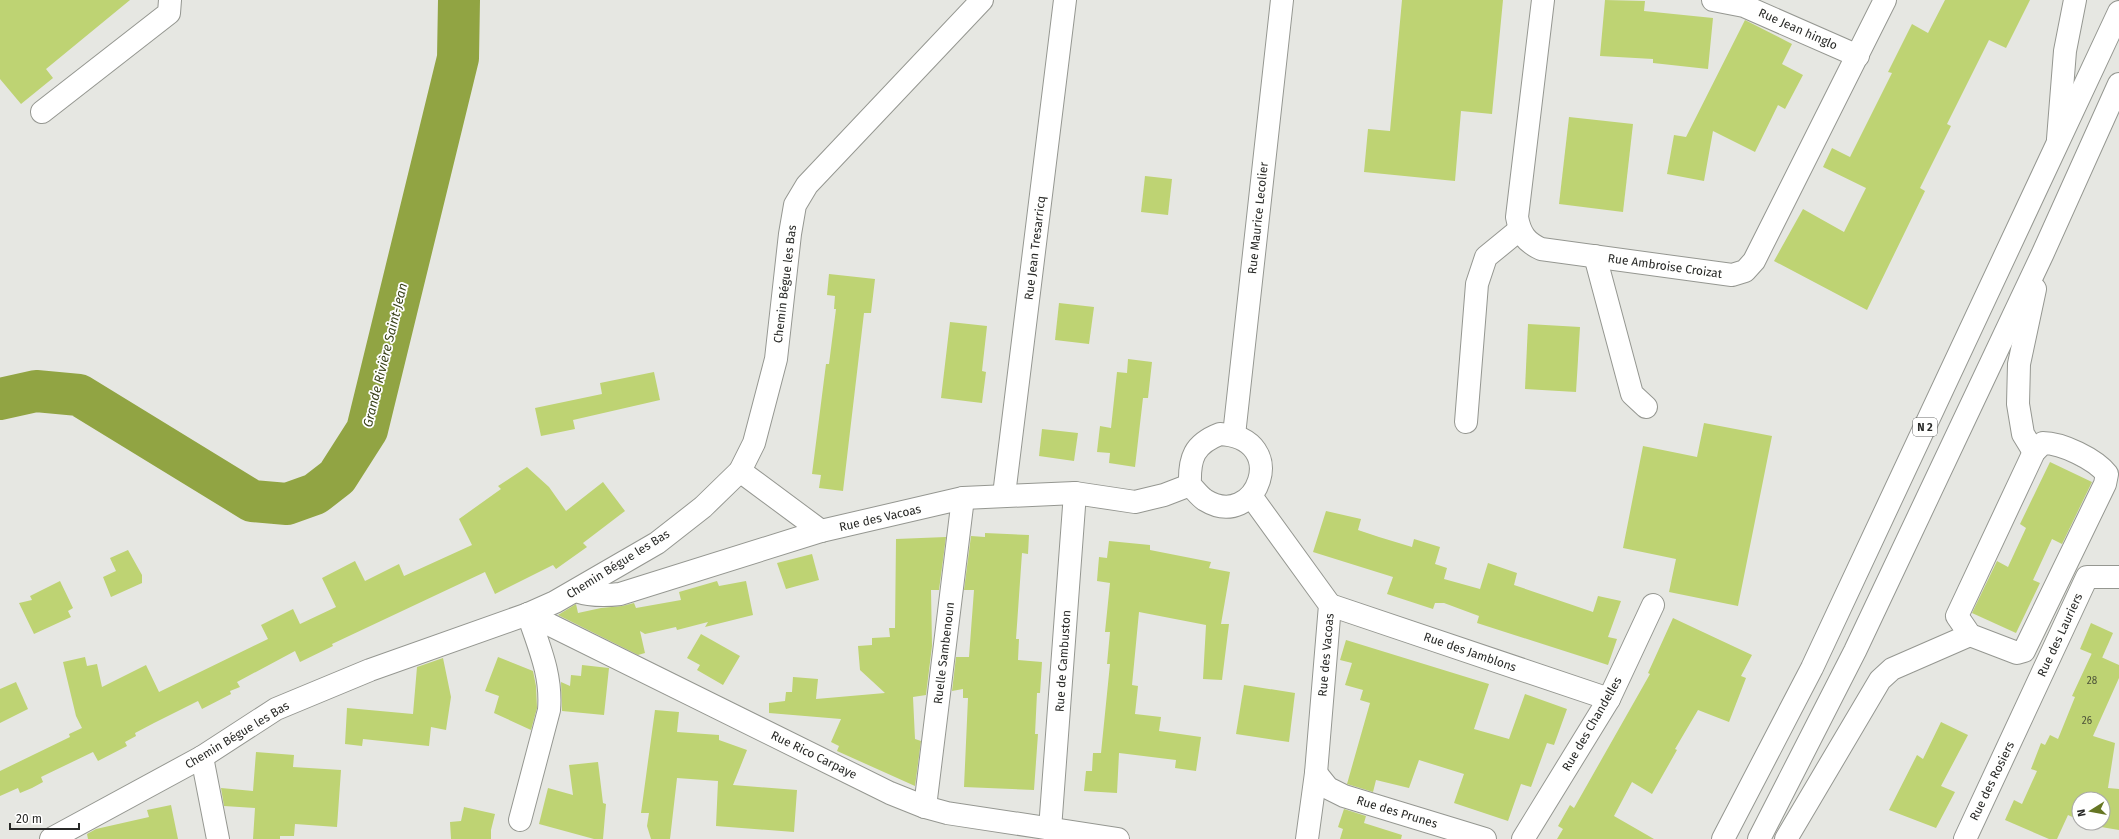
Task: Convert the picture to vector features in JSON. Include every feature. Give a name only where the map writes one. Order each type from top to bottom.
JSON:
[{"type":"main road","points":[[42,112],[169,13],[170,0]]},
{"type":"main road","name":"Chemin Bégue les Bas","points":[[51,839],[202,757],[276,709],[370,670],[528,614],[576,591],[657,543],[703,506],[740,471],[754,443],[776,359],[790,234],[796,205],[807,185],[982,0]]},
{"type":"main road","name":"Rue Jean Tresarricq","points":[[1004,495],[1065,0]]},
{"type":"main road","name":"Rue Maurice Lecolier","points":[[1234,435],[1282,0]]},
{"type":"main road","points":[[1466,422],[1477,284],[1486,257],[1519,230],[1517,217],[1543,0]]},
{"type":"main road","name":"Rue Jean hinglo","points":[[1713,0],[1744,6],[1858,56]]},
{"type":"main road","name":"Rue Ambroise Croizat","points":[[1519,230],[1527,242],[1541,249],[1732,275],[1745,271],[1754,261],[1885,0]]},
{"type":"main road","points":[[2058,139],[2065,51],[2075,0]]},
{"type":"main road","name":"N 2","points":[[1723,839],[1812,668],[2058,139],[2119,12]]},
{"type":"main road","name":"N 2","points":[[1759,839],[1855,651],[2043,253],[2119,84]]},
{"type":"main road","points":[[2034,452],[2023,434],[2018,404],[2019,364],[2043,253]]},
{"type":"main road","points":[[1595,256],[1632,394],[1646,408]]},
{"type":"main road","points":[[1220,434],[1234,435],[1248,442],[1258,454],[1262,468],[1260,483],[1251,496],[1241,504],[1228,507],[1215,505],[1203,499],[1190,485],[1191,461],[1197,449],[1207,439],[1220,434]]},
{"type":"main road","points":[[2054,443],[2100,465],[2107,474],[2105,484],[2024,652],[2017,654],[1970,635],[1958,616],[2034,452],[2043,444],[2054,443]]},
{"type":"main road","points":[[740,471],[821,531]]},
{"type":"main road","name":"Rue des Vacoas","points":[[576,591],[596,596],[620,594],[821,531],[964,498],[1075,493],[1135,502],[1164,495],[1190,485]]},
{"type":"main road","name":"Rue de Cambuston","points":[[1050,829],[1075,493]]},
{"type":"main road","name":"Rue des Vacoas","points":[[1251,496],[1330,606],[1316,773],[1307,839]]},
{"type":"main road","name":"Ruelle Sambenoun","points":[[925,807],[964,498]]},
{"type":"main road","name":"Rue des Lauriers","points":[[2020,723],[2087,577],[2119,577]]},
{"type":"main road","name":"Rue des Chandelles","points":[[1523,839],[1609,699],[1653,605]]},
{"type":"main road","name":"Rue des Jamblons","points":[[1330,606],[1609,699]]},
{"type":"main road","points":[[520,820],[549,710],[550,694],[549,677],[528,614]]},
{"type":"main road","name":"Rue Rico Carpaye","points":[[528,614],[890,793],[925,807],[947,813],[1118,839]]},
{"type":"main road","points":[[1786,839],[1880,680],[1892,669],[1970,635]]},
{"type":"main road","name":"Rue des Rosiers","points":[[1964,839],[2020,723]]},
{"type":"main road","points":[[202,757],[218,839]]},
{"type":"main road","name":"Rue des Prunes","points":[[1316,773],[1328,788],[1344,796],[1485,839]]},
{"type":"building","points":[[0,0],[130,0],[46,69],[53,78],[21,104],[0,79]]},
{"type":"building","points":[[1402,0],[1503,0],[1492,114],[1461,111],[1455,181],[1364,172],[1368,129],[1390,131]]},
{"type":"building","points":[[1605,0],[1645,1],[1644,11],[1713,18],[1708,69],[1653,63],[1653,59],[1600,56]]},
{"type":"building","points":[[1945,0],[2030,0],[2006,48],[1989,40],[1947,124],[1951,126],[1920,188],[1925,191],[1867,310],[1774,261],[1803,209],[1844,232],[1866,188],[1823,167],[1832,148],[1850,157],[1892,73],[1888,72],[1912,24],[1928,33]]},
{"type":"building","points":[[1745,20],[1792,44],[1782,64],[1803,75],[1785,109],[1778,105],[1755,152],[1713,131],[1704,181],[1667,174],[1674,135],[1686,137]]},
{"type":"building","points":[[1569,117],[1633,124],[1623,212],[1559,204]]},
{"type":"building","points":[[1145,176],[1172,179],[1168,215],[1141,212]]},
{"type":"building","points":[[829,274],[875,279],[871,313],[864,313],[843,491],[819,488],[821,475],[812,474],[826,364],[829,364],[836,309],[834,309],[835,296],[827,295]]},
{"type":"building","points":[[1059,303],[1094,307],[1089,344],[1055,340]]},
{"type":"building","points":[[950,322],[987,326],[982,371],[986,372],[982,403],[941,398]]},
{"type":"building","points":[[1528,324],[1580,327],[1576,392],[1525,389]]},
{"type":"building","points":[[1128,359],[1152,362],[1148,398],[1143,398],[1135,467],[1109,463],[1110,453],[1097,452],[1100,426],[1111,428],[1117,372],[1127,373]]},
{"type":"building","points":[[654,372],[660,400],[573,420],[575,429],[541,436],[535,408],[602,394],[600,383]]},
{"type":"building","points":[[1704,423],[1772,436],[1738,606],[1669,592],[1676,559],[1623,548],[1643,446],[1697,457]]},
{"type":"building","points":[[1042,429],[1078,433],[1074,461],[1039,456]]},
{"type":"building","points":[[2050,462],[2092,482],[2062,544],[2052,539],[2033,580],[2040,583],[2016,633],[1972,613],[1997,561],[2008,567],[2026,528],[2020,524]]},
{"type":"building","points":[[527,467],[549,487],[566,511],[603,482],[625,511],[583,543],[587,547],[556,569],[553,565],[495,594],[485,572],[332,644],[333,646],[300,662],[295,651],[237,682],[240,687],[230,691],[231,694],[202,709],[198,701],[135,733],[136,736],[125,742],[127,746],[98,761],[93,752],[41,777],[43,782],[32,788],[20,793],[18,788],[0,796],[0,771],[70,737],[69,734],[82,728],[76,716],[63,662],[85,657],[87,666],[97,664],[102,687],[146,665],[159,692],[268,639],[261,625],[293,609],[300,624],[336,607],[322,578],[355,561],[365,581],[399,564],[404,576],[472,545],[459,519],[501,489],[498,486]]},
{"type":"building","points":[[1326,511],[1361,519],[1358,530],[1379,537],[1412,547],[1414,539],[1440,547],[1435,564],[1447,568],[1444,579],[1480,589],[1488,563],[1517,573],[1514,585],[1593,612],[1598,596],[1621,601],[1608,637],[1617,639],[1608,665],[1477,623],[1479,616],[1444,603],[1435,603],[1433,609],[1387,594],[1393,577],[1313,552]]},
{"type":"building","points":[[985,533],[1029,535],[1028,554],[1022,553],[1016,639],[1019,639],[1018,660],[1042,662],[1040,693],[1037,693],[1035,734],[1038,734],[1034,790],[964,787],[968,698],[963,698],[963,689],[952,691],[956,657],[969,657],[974,590],[964,590],[971,536],[985,537]]},
{"type":"building","points":[[946,537],[939,590],[931,590],[932,646],[926,695],[913,697],[915,739],[921,741],[915,786],[837,751],[839,746],[831,742],[841,719],[769,713],[769,703],[785,701],[786,692],[792,692],[793,677],[818,679],[816,699],[885,693],[860,670],[858,646],[872,645],[872,638],[890,637],[889,628],[895,628],[896,539]]},
{"type":"building","points":[[1109,541],[1150,545],[1150,550],[1211,562],[1209,568],[1230,572],[1221,624],[1229,624],[1222,680],[1203,679],[1206,625],[1139,612],[1132,685],[1138,686],[1135,714],[1161,717],[1159,731],[1201,737],[1196,771],[1175,768],[1176,760],[1119,753],[1117,793],[1084,791],[1086,771],[1092,771],[1093,753],[1101,753],[1110,664],[1107,664],[1110,632],[1105,632],[1110,583],[1097,581],[1099,557],[1107,558]]},
{"type":"building","points":[[128,550],[142,575],[142,583],[111,597],[103,577],[116,571],[110,558]]},
{"type":"building","points":[[812,554],[819,580],[786,589],[777,563]]},
{"type":"building","points":[[60,581],[73,608],[68,611],[71,617],[34,634],[19,603],[32,600],[30,596]]},
{"type":"building","points":[[717,581],[719,586],[746,581],[753,615],[705,627],[708,622],[677,630],[676,627],[645,634],[640,631],[645,653],[638,655],[558,615],[576,604],[578,613],[634,603],[636,608],[681,600],[679,592]]},
{"type":"building","points":[[1673,618],[1752,655],[1741,676],[1746,678],[1729,722],[1698,710],[1675,749],[1677,750],[1652,794],[1632,782],[1614,816],[1654,839],[1557,839],[1563,829],[1558,826],[1570,805],[1574,808],[1650,674],[1648,673]]},
{"type":"building","points":[[2091,623],[2113,633],[2102,658],[2080,649]]},
{"type":"building","points":[[701,634],[740,656],[723,685],[697,670],[700,665],[687,658]]},
{"type":"building","points":[[1346,640],[1489,684],[1474,729],[1509,739],[1525,694],[1567,709],[1554,745],[1547,743],[1531,787],[1521,784],[1508,821],[1454,803],[1464,774],[1419,760],[1409,788],[1376,780],[1373,792],[1347,784],[1370,703],[1360,700],[1363,690],[1345,685],[1352,663],[1340,660]]},
{"type":"building","points":[[2092,653],[2119,665],[2119,678],[2093,736],[2115,743],[2108,788],[2119,789],[2119,830],[2111,829],[2111,791],[2071,791],[2071,816],[2068,815],[2057,839],[2049,839],[2005,820],[2014,800],[2022,804],[2037,771],[2031,769],[2041,743],[2045,745],[2050,735],[2058,739],[2075,697],[2072,696]]},
{"type":"building","points":[[498,657],[533,671],[536,686],[537,708],[531,730],[494,713],[499,696],[485,691]]},
{"type":"building","points":[[443,658],[451,697],[446,730],[431,727],[429,746],[363,739],[362,746],[345,744],[347,708],[413,714],[417,667]]},
{"type":"building","points":[[582,665],[609,668],[604,715],[562,711],[561,682],[570,686],[571,675],[581,676]]},
{"type":"building","points":[[16,682],[28,709],[0,723],[0,689]]},
{"type":"building","points":[[1244,685],[1295,693],[1289,742],[1236,734]]},
{"type":"building","points":[[655,710],[679,712],[677,732],[719,735],[719,740],[747,750],[733,785],[797,790],[794,832],[716,826],[718,781],[677,778],[670,839],[651,839],[647,826],[649,813],[641,813]]},
{"type":"building","points":[[1941,722],[1968,735],[1941,786],[1955,792],[1936,828],[1889,810],[1917,755],[1923,759]]},
{"type":"building","points":[[256,752],[294,755],[293,767],[341,770],[337,827],[295,824],[294,836],[280,836],[280,839],[253,839],[255,808],[224,806],[221,788],[253,791]]},
{"type":"building","points":[[598,762],[603,803],[606,804],[603,839],[594,839],[539,824],[548,788],[573,795],[569,765]]},
{"type":"building","points":[[171,805],[178,839],[88,839],[87,834],[96,829],[149,817],[147,810]]},
{"type":"building","points":[[464,807],[495,814],[491,830],[491,839],[451,839],[450,822],[461,821]]},
{"type":"building","points":[[1344,809],[1366,816],[1364,823],[1402,835],[1401,839],[1340,839],[1343,829],[1338,827]]},
{"type":"waterway","name":"Grande Rivière Saint-Jean","points":[[0,399],[36,391],[79,395],[252,501],[287,504],[315,494],[337,477],[367,430],[458,58],[459,0]]}]
